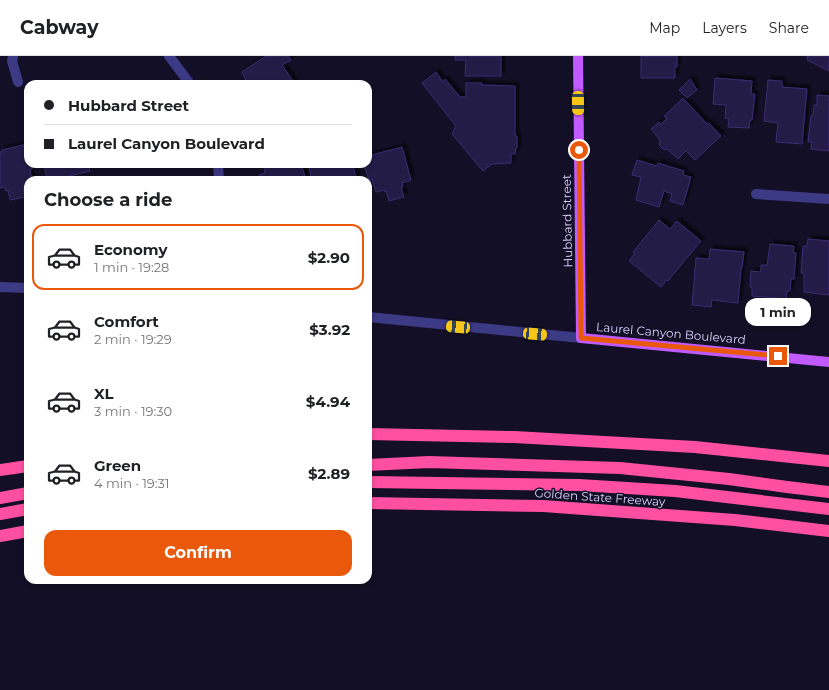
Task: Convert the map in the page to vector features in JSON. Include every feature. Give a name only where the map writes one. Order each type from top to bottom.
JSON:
[{"type":"highway","points":[[372,434],[514,437],[687,446],[829,461]]},
{"type":"highway","points":[[372,465],[429,462],[620,468],[721,478],[829,492]]},
{"type":"highway","points":[[0,470],[24,467]]},
{"type":"highway","points":[[372,482],[579,485],[675,491],[829,509]]},
{"type":"highway","points":[[0,498],[24,494]]},
{"type":"highway","name":"Golden State Freeway","points":[[372,503],[543,506],[735,520],[829,531]]},
{"type":"highway","points":[[0,514],[24,510]]},
{"type":"highway","points":[[0,536],[24,532]]},
{"type":"main road","name":"Hubbard Street","points":[[578,56],[581,338]]},
{"type":"main road","name":"Laurel Canyon Boulevard","points":[[581,338],[829,362]]},
{"type":"street","points":[[13,56],[12,61],[18,82]]},
{"type":"street","points":[[169,56],[187,80]]},
{"type":"street","points":[[756,194],[829,199]]},
{"type":"street","points":[[0,287],[24,288]]},
{"type":"street","name":"Laurel Canyon Boulevard","points":[[372,317],[581,338]]},
{"type":"building","points":[[266,56],[288,56],[291,60],[282,65],[292,80],[246,80],[242,72]]},
{"type":"building","points":[[455,56],[501,56],[501,76],[465,76],[466,60],[455,60]]},
{"type":"building","points":[[641,56],[677,56],[675,78],[641,78]]},
{"type":"building","points":[[806,56],[829,56],[829,71],[807,60],[808,57]]},
{"type":"building","points":[[436,72],[443,82],[445,79],[460,97],[466,97],[466,83],[515,86],[515,136],[517,136],[517,148],[515,154],[511,154],[511,163],[492,164],[483,171],[452,134],[456,126],[422,83]]},
{"type":"building","points":[[715,78],[752,81],[751,94],[755,94],[752,120],[750,120],[749,128],[728,127],[729,119],[725,118],[726,105],[713,104]]},
{"type":"building","points":[[690,79],[697,90],[687,98],[679,90]]},
{"type":"building","points":[[768,80],[782,81],[782,87],[807,89],[802,144],[776,142],[778,123],[764,121]]},
{"type":"building","points":[[817,95],[829,96],[829,151],[811,149],[812,142],[808,142],[811,116],[813,116],[814,105],[817,105]]},
{"type":"building","points":[[683,98],[707,124],[709,123],[721,136],[695,160],[686,151],[678,159],[668,150],[663,149],[659,145],[660,140],[651,129],[659,122],[661,124],[667,118],[664,116]]},
{"type":"building","points":[[24,145],[24,168],[33,168],[30,169],[31,176],[24,176],[24,197],[10,200],[8,190],[6,191],[5,187],[0,188],[0,152],[2,152],[2,150]]},
{"type":"building","points":[[402,147],[411,180],[402,183],[403,187],[401,187],[404,197],[389,201],[386,191],[376,192],[372,176],[368,176],[365,168],[372,168],[372,155]]},
{"type":"building","points":[[637,160],[657,166],[658,163],[684,171],[683,175],[691,177],[683,205],[670,201],[672,194],[664,191],[659,207],[636,200],[641,177],[632,175]]},
{"type":"building","points":[[45,168],[89,168],[90,171],[69,176],[46,176]]},
{"type":"building","points":[[264,168],[302,168],[305,176],[259,176],[265,173]]},
{"type":"building","points":[[309,168],[354,168],[355,176],[311,176]]},
{"type":"building","points":[[659,220],[670,229],[677,221],[701,241],[668,281],[667,280],[661,287],[629,261],[635,253],[633,252]]},
{"type":"building","points":[[808,239],[829,241],[829,295],[804,292],[804,273],[801,273],[803,246],[807,246]]},
{"type":"building","points":[[770,244],[794,246],[793,253],[796,253],[794,279],[791,279],[790,291],[787,291],[786,299],[752,296],[752,287],[750,287],[751,271],[761,272],[761,265],[767,265]]},
{"type":"building","points":[[710,249],[744,252],[738,303],[712,300],[711,307],[692,305],[696,258],[709,259]]},
{"type":"route","points":[[579,150],[581,338],[778,356]]}]
